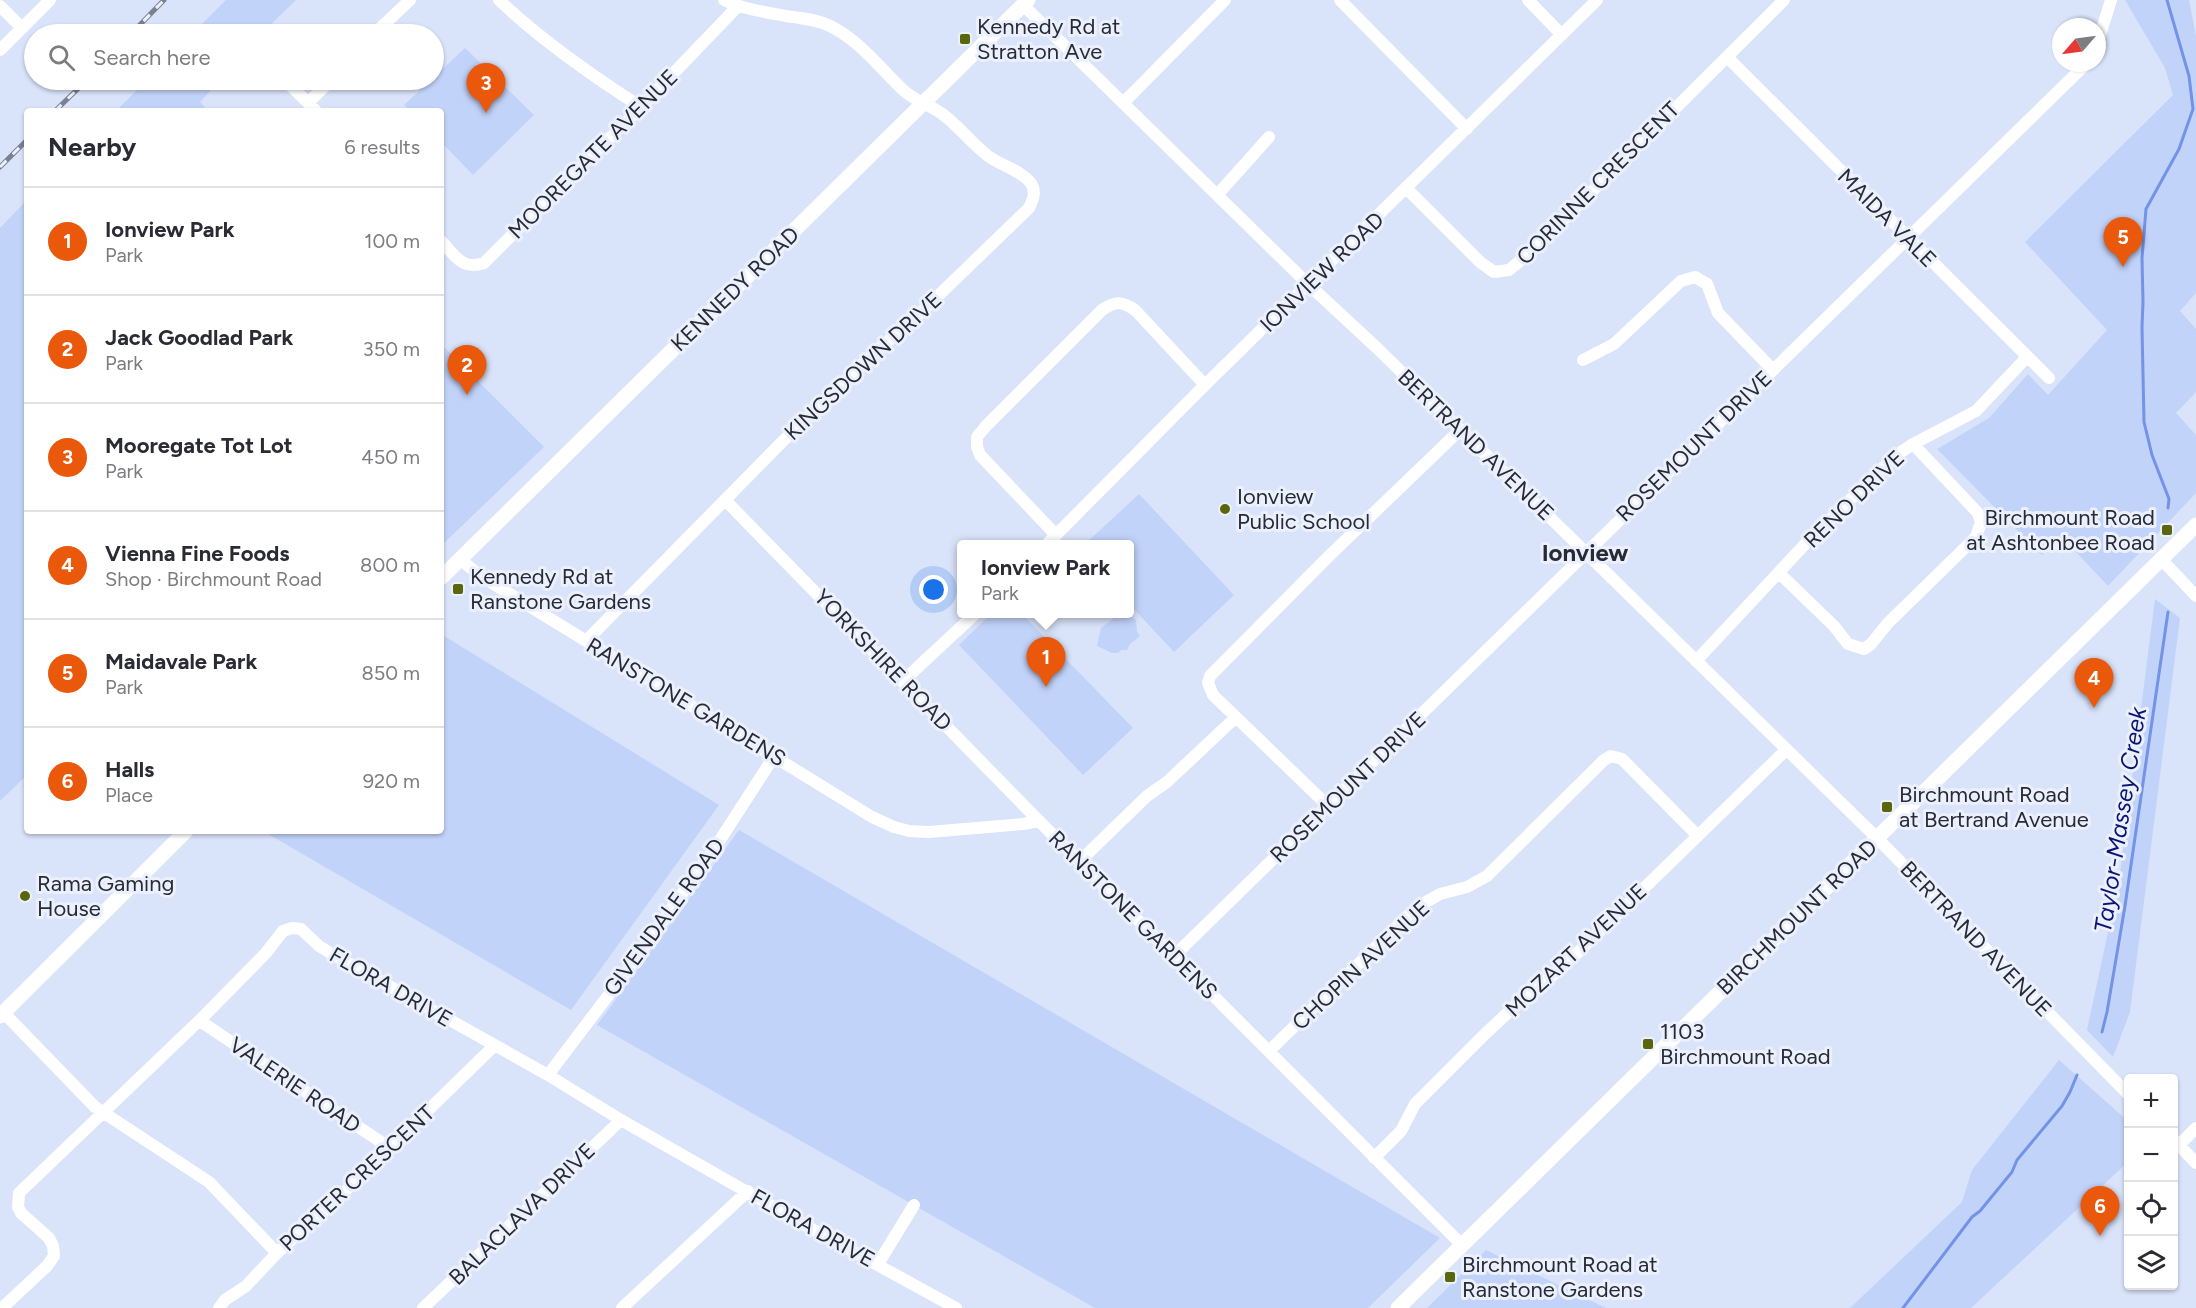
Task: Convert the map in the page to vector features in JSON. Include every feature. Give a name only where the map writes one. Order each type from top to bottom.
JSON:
[{"type":"main road","name":"KENNEDY ROAD","points":[[444,575],[1026,2]]},
{"type":"main road","name":"BIRCHMOUNT ROAD","points":[[1398,1308],[2196,525]]},
{"type":"main road","points":[[2,1015],[183,834]]},
{"type":"street","points":[[26,24],[50,0]]},
{"type":"street","points":[[385,24],[410,0]]},
{"type":"street","points":[[499,0],[518,18],[566,55],[641,107]]},
{"type":"street","points":[[724,0],[738,6],[812,20],[830,26],[857,44],[902,89],[923,103]]},
{"type":"street","points":[[1124,102],[1226,0]]},
{"type":"street","points":[[1340,0],[1467,129]]},
{"type":"street","points":[[1528,0],[1562,35]]},
{"type":"street","name":"IONVIEW ROAD","points":[[1051,540],[1205,385],[1597,0]]},
{"type":"street","name":"CORINNE CRESCENT","points":[[1407,189],[1480,262],[1494,272],[1509,270],[1533,250],[1784,0]]},
{"type":"street","points":[[2105,18],[2111,0]]},
{"type":"street","name":"BERTRAND AVENUE","points":[[1026,2],[1309,285],[1377,348],[1877,838],[2124,1090]]},
{"type":"street","points":[[0,6],[22,28],[0,50]]},
{"type":"street","name":"MOOREGATE AVENUE","points":[[444,243],[465,264],[474,266],[484,263],[641,107],[738,6]]},
{"type":"street","name":"MAIDA VALE","points":[[1727,57],[2049,378]]},
{"type":"street","name":"ROSEMOUNT DRIVE","points":[[1174,956],[2078,72]]},
{"type":"street","points":[[295,90],[312,107],[324,90]]},
{"type":"street","name":"KINGSDOWN DRIVE","points":[[586,641],[806,418],[877,350],[912,321],[1029,208],[1034,190],[1030,182],[980,150],[942,114],[923,103]]},
{"type":"street","points":[[1218,194],[1269,137]]},
{"type":"street","points":[[1583,360],[1614,344],[1681,281],[1695,277],[1707,284],[1718,313],[1773,370]]},
{"type":"street","points":[[1056,535],[980,455],[976,447],[977,437],[1033,377],[1102,310],[1118,302],[1127,304],[1135,310],[1205,385]]},
{"type":"street","name":"RENO DRIVE","points":[[1696,661],[1895,456],[1976,411],[2027,357]]},
{"type":"street","points":[[1327,806],[1235,718],[1209,689],[1210,676],[1329,556],[1460,430]]},
{"type":"street","points":[[1779,573],[1834,626],[1848,644],[1864,649],[1871,644],[1888,623],[1976,537],[1980,527],[1978,513],[1913,444]]},
{"type":"street","name":"YORKSHIRE ROAD","points":[[726,501],[1039,821]]},
{"type":"street","name":"RANSTONE GARDENS","points":[[460,559],[479,575],[775,755],[872,817],[894,827],[909,831],[929,832],[1039,821],[1462,1245]]},
{"type":"street","points":[[2161,559],[2196,596]]},
{"type":"street","points":[[903,681],[971,618]]},
{"type":"street","points":[[1080,861],[1147,796],[1167,782],[1235,718]]},
{"type":"street","name":"MOZART AVENUE","points":[[1374,1158],[1401,1131],[1415,1104],[1450,1069],[1516,1005],[1564,966],[1786,750]]},
{"type":"street","name":"GIVENDALE ROAD","points":[[548,1075],[629,968],[718,843],[775,755]]},
{"type":"street","name":"CHOPIN AVENUE","points":[[1269,1051],[1417,907],[1440,894],[1467,886],[1487,876],[1604,760],[1611,756],[1622,759],[1698,836]]},
{"type":"street","name":"FLORA DRIVE","points":[[2,1308],[47,1266],[54,1256],[53,1245],[49,1238],[21,1213],[18,1207],[19,1193],[200,1021],[265,954],[279,934],[292,928],[301,929],[319,946],[332,954],[956,1308]]},
{"type":"street","points":[[2,1015],[88,1100],[209,1182],[277,1253]]},
{"type":"street","name":"VALERIE ROAD","points":[[200,1021],[390,1149]]},
{"type":"street","name":"PORTER CRESCENT","points":[[219,1308],[225,1300],[246,1286],[277,1253],[390,1149],[494,1046]]},
{"type":"street","name":"BALACLAVA DRIVE","points":[[423,1308],[621,1120]]},
{"type":"street","points":[[2178,1142],[2196,1128]]},
{"type":"street","points":[[2178,1145],[2196,1163]]},
{"type":"street","points":[[622,1308],[748,1191]]},
{"type":"street","points":[[878,1264],[914,1205]]},
{"type":"shaded area","points":[[226,0],[296,0],[271,24],[202,24]]},
{"type":"shaded area","points":[[2125,0],[2189,0],[2196,36],[2196,293],[2180,311],[2196,329],[2196,392],[2176,413],[2196,435],[2196,493],[2108,586],[2061,536],[2042,555],[1937,449],[1989,418],[2028,374],[2048,395],[2107,330],[2025,242],[2173,95],[2165,68]]},
{"type":"shaded area","points":[[465,48],[534,115],[473,175],[444,145],[444,108],[407,108],[404,105],[420,90],[444,90],[444,68]]},
{"type":"shaded area","points":[[137,90],[211,90],[200,102],[205,108],[119,108]]},
{"type":"shaded area","points":[[24,203],[24,778],[0,801],[0,228]]},
{"type":"shaded area","points":[[444,347],[544,447],[444,543]]},
{"type":"shaded area","points":[[1139,494],[1234,595],[1174,652],[1134,609],[1134,540],[1089,540]]},
{"type":"shaded area","points":[[2155,599],[2180,618],[2130,1012],[2113,1057],[2087,1030],[2119,881]]},
{"type":"shaded area","points":[[987,618],[1026,618],[1133,728],[1083,775],[959,645]]},
{"type":"shaded area","points":[[1114,618],[1133,618],[1136,620],[1137,632],[1140,636],[1130,644],[1127,650],[1112,653],[1097,646],[1101,628]]},
{"type":"shaded area","points":[[444,636],[719,805],[571,1010],[268,834],[444,834]]},
{"type":"shaded area","points":[[739,830],[1440,1238],[1368,1308],[1095,1308],[597,1025]]},
{"type":"shaded area","points":[[2059,1060],[2124,1117],[2124,1166],[1971,1308],[1850,1308],[1962,1202],[1972,1170]]},
{"type":"shaded area","points":[[1486,1250],[1606,1308],[1427,1308]]},
{"type":"waterway","name":"Taylor-Massey Creek","points":[[2167,0],[2189,76],[2193,109],[2179,149],[2146,209],[2142,258],[2144,422],[2152,455],[2169,499],[2168,508]]},
{"type":"waterway","name":"Taylor-Massey Creek","points":[[2102,1032],[2125,906],[2168,612]]},
{"type":"waterway","name":"Taylor-Massey Creek","points":[[1903,1308],[1972,1217],[1980,1211],[2012,1172],[2017,1160],[2062,1106],[2077,1075]]},
{"type":"railway","points":[[141,24],[164,0]]},
{"type":"railway","points":[[58,108],[77,90]]},
{"type":"railway","points":[[0,167],[24,143]]},
{"type":"place","name":"Kennedy Rd at Stratton Ave","points":[[965,39]]},
{"type":"place","name":"Mooregate Tot Lot","points":[[486,113]]},
{"type":"place","name":"Maidavale Park","points":[[2123,267]]},
{"type":"place","name":"Jack Goodlad Park","points":[[467,395]]},
{"type":"place","name":"Ionview Public School","points":[[1225,509]]},
{"type":"place","name":"Birchmount Road at Ashtonbee Road","points":[[2167,530]]},
{"type":"place","name":"Kennedy Rd at Ranstone Gardens","points":[[458,589]]},
{"type":"place","name":"Ionview Park","points":[[1046,687]]},
{"type":"place","name":"Vienna Fine Foods","points":[[2094,708]]},
{"type":"place","name":"Birchmount Road at Bertrand Avenue","points":[[1887,807]]},
{"type":"place","name":"Rama Gaming House","points":[[25,896]]},
{"type":"place","name":"1103 Birchmount Road","points":[[1648,1044]]},
{"type":"place","name":"Halls","points":[[2100,1236]]},
{"type":"place","name":"Birchmount Road at Ranstone Gardens","points":[[1450,1277]]},
{"type":"district","name":"Ionview","points":[[1585,552]]}]
